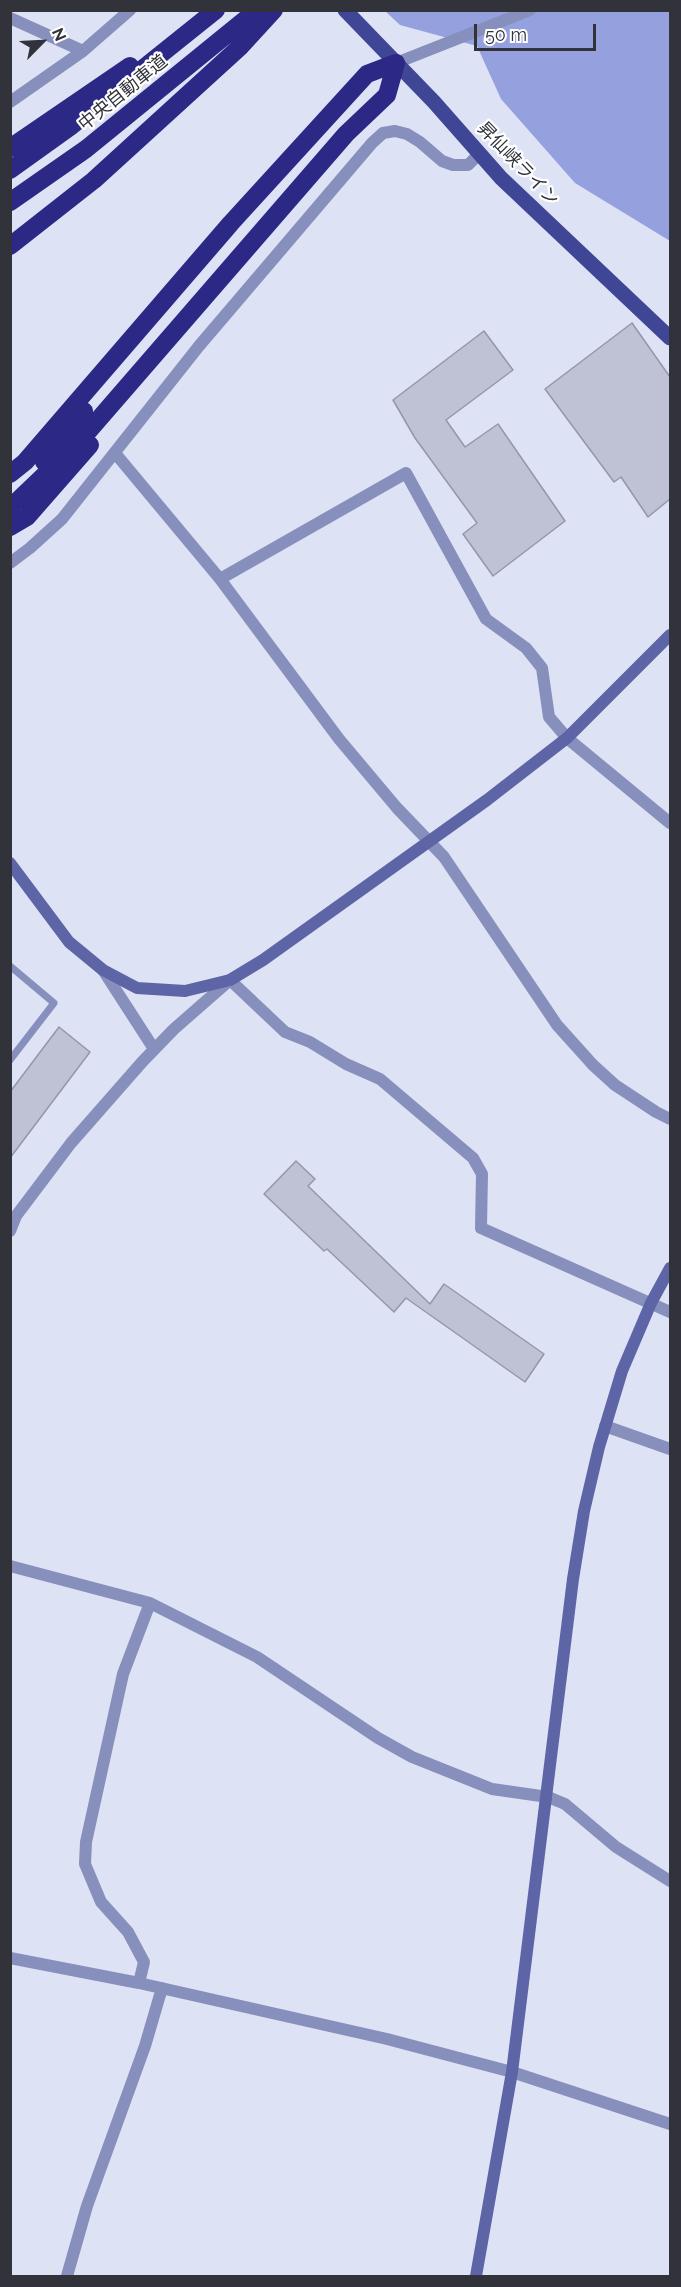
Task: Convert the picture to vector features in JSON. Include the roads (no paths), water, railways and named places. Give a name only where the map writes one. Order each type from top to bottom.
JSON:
[{"type":"highway","name":"中央自動車道","points":[[10,202],[86,149],[257,10]]},
{"type":"highway","points":[[10,246],[94,180],[241,46],[274,10]]},
{"type":"highway","name":"中央自動車道","points":[[10,170],[70,127],[214,12]]},
{"type":"highway","points":[[10,148],[117,74],[214,12]]},
{"type":"highway","points":[[10,474],[25,462],[231,223],[367,74],[396,63]]},
{"type":"highway","points":[[10,508],[79,442],[346,134],[387,95],[396,63]]},
{"type":"highway","points":[[10,492],[45,461],[231,223]]},
{"type":"highway","points":[[10,527],[27,517],[95,440],[252,242]]},
{"type":"main road","name":"昇仙峡ライン","points":[[345,10],[501,178],[670,338]]},
{"type":"street","points":[[10,102],[83,51],[130,10]]},
{"type":"street","points":[[396,63],[530,10]]},
{"type":"street","points":[[10,18],[83,51]]},
{"type":"street","points":[[10,563],[62,519],[199,346],[383,133],[395,131],[407,134],[442,161],[453,165],[468,165],[479,154]]},
{"type":"street","points":[[115,453],[220,579],[339,739],[397,808],[444,857],[557,1025],[593,1065],[615,1085],[670,1119]]},
{"type":"street","points":[[220,579],[406,473],[486,619],[526,648],[542,668],[549,717],[567,738],[670,823]]},
{"type":"street","points":[[10,1231],[16,1216],[71,1143],[154,1049],[230,980],[262,960],[429,841],[567,738],[670,634]]},
{"type":"street","points":[[10,863],[69,942],[103,970],[137,987],[185,991],[230,980]]},
{"type":"street","points":[[103,970],[154,1049]]},
{"type":"street","points":[[230,980],[285,1032],[310,1042],[346,1065],[380,1079],[473,1158],[482,1174],[481,1228],[670,1312]]},
{"type":"street","points":[[477,2277],[512,2072],[548,1797],[573,1579],[585,1511],[605,1426],[622,1371],[651,1303],[670,1268]]},
{"type":"street","points":[[605,1426],[670,1449]]},
{"type":"street","points":[[10,1566],[150,1603],[257,1657],[378,1738],[412,1757],[492,1789],[548,1797],[565,1804],[616,1847],[670,1881]]},
{"type":"street","points":[[139,1983],[144,1962],[128,1932],[101,1902],[85,1864],[86,1842],[123,1674],[150,1603]]},
{"type":"street","points":[[10,1958],[139,1983],[387,2039],[512,2072],[670,2124]]},
{"type":"street","points":[[67,2277],[76,2238],[145,2046],[162,1988]]},
{"type":"lane","points":[[10,966],[54,1003],[10,1060]]}]
